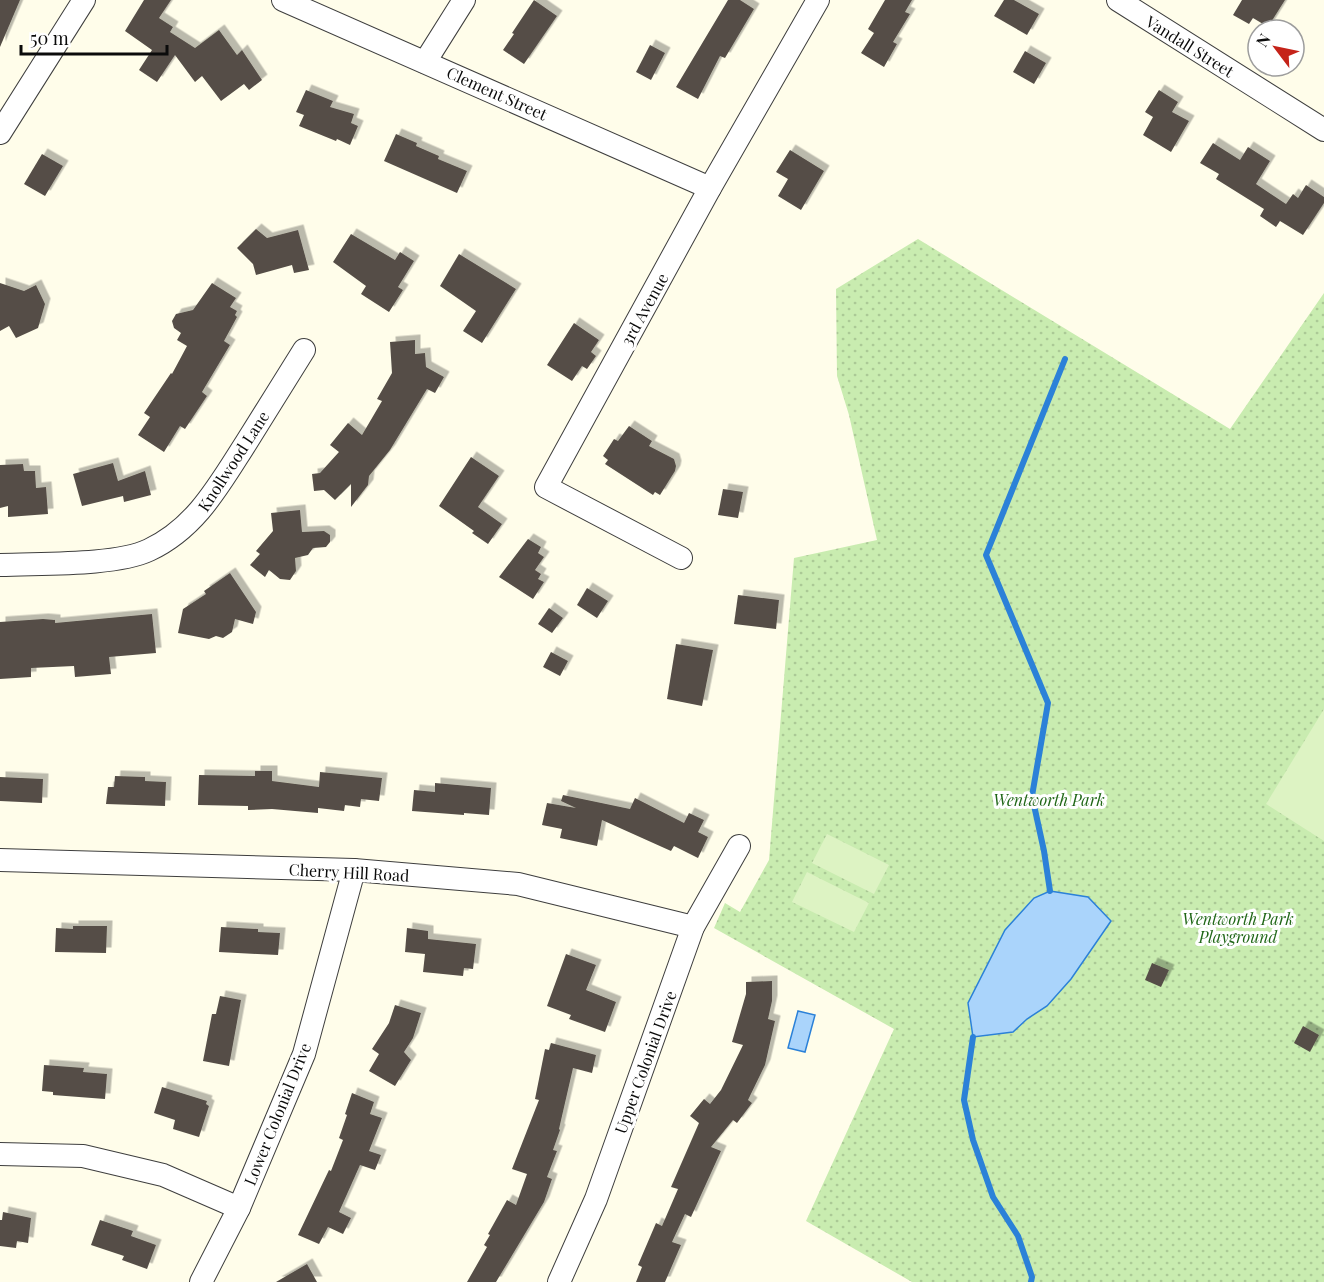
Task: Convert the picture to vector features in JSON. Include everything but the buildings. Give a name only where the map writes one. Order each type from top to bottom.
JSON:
[{"type":"street","points":[[0,133],[84,0]]},
{"type":"street","name":"Clement Street","points":[[283,0],[710,188]]},
{"type":"street","points":[[425,62],[464,0]]},
{"type":"street","name":"3rd Avenue","points":[[681,558],[546,488],[710,188],[818,0]]},
{"type":"street","name":"Vandall Street","points":[[1118,0],[1324,130]]},
{"type":"street","name":"Knollwood Lane","points":[[0,565],[116,559],[149,550],[177,533],[190,523],[211,498],[304,350]]},
{"type":"street","name":"Upper Colonial Drive","points":[[559,1282],[596,1199],[693,927],[739,846]]},
{"type":"street","name":"Cherry Hill Road","points":[[0,860],[354,870],[518,885],[693,927]]},
{"type":"street","name":"Lower Colonial Drive","points":[[201,1282],[239,1208],[304,1054],[354,870]]},
{"type":"street","points":[[0,1154],[83,1156],[163,1175],[239,1208]]},
{"type":"green space","name":"Wentworth Park","points":[[918,239],[1230,429],[1324,293],[1324,1282],[912,1282],[806,1221],[894,1029],[714,928],[725,903],[740,912],[769,860],[794,558],[877,540],[849,415],[837,376],[836,289]]},
{"type":"green space","points":[[1324,709],[1324,841],[1266,804]]},
{"type":"green space","points":[[827,834],[889,865],[874,894],[812,863]]},
{"type":"green space","points":[[807,872],[869,903],[854,932],[792,902]]},
{"type":"water","points":[[1050,891],[1088,897],[1111,921],[1071,979],[1047,1006],[1027,1019],[1013,1032],[973,1037],[968,1003],[1005,930],[1034,898]]},
{"type":"water","points":[[798,1011],[815,1015],[805,1052],[788,1048]]},
{"type":"waterway","points":[[1050,891],[1032,796],[1048,703],[986,555],[1065,359]]},
{"type":"waterway","points":[[973,1037],[964,1100],[973,1140],[993,1197],[1018,1236],[1032,1277],[1031,1282]]},
{"type":"park label","name":"Wentworth Park Playground","points":[[1238,927]]}]
